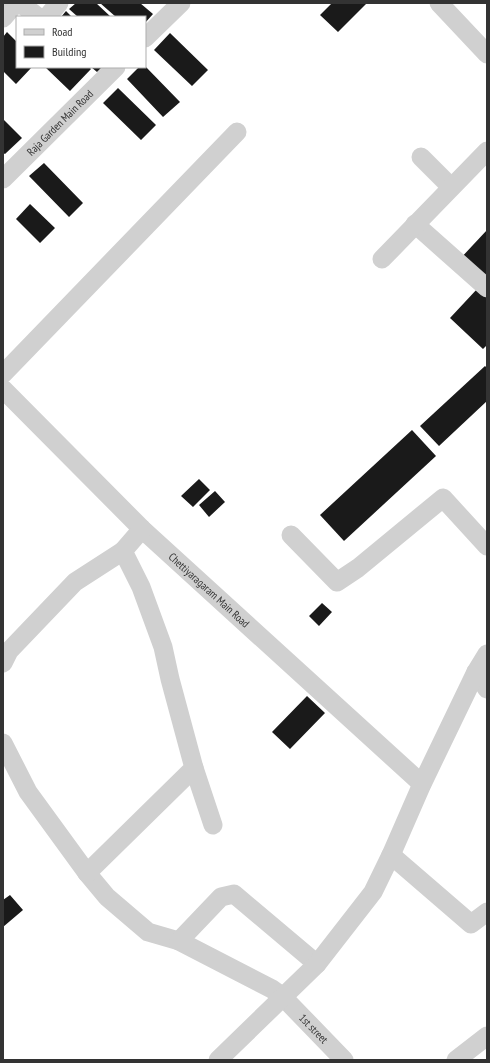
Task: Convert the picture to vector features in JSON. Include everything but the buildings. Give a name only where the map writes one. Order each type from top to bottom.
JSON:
[{"type":"street","points":[[3,18],[16,3]]},
{"type":"street","points":[[20,3],[37,16]]},
{"type":"street","points":[[47,16],[59,3]]},
{"type":"street","points":[[146,37],[181,3]]},
{"type":"street","points":[[439,3],[487,54]]},
{"type":"street","name":"Raja Garden Main Road","points":[[3,179],[115,68]]},
{"type":"street","points":[[3,374],[237,132]]},
{"type":"street","points":[[382,259],[487,152]]},
{"type":"street","points":[[421,157],[451,188]]},
{"type":"street","points":[[415,224],[487,288]]},
{"type":"street","name":"Chettiyaragaram Main Road","points":[[3,390],[142,529],[422,784]]},
{"type":"street","points":[[291,535],[337,582],[358,568],[443,498],[487,546]]},
{"type":"street","points":[[3,663],[9,650],[75,582],[123,551],[142,529]]},
{"type":"street","points":[[123,551],[141,587],[163,647],[194,768],[213,824]]},
{"type":"street","points":[[218,1060],[317,964],[374,892],[422,784],[476,672],[487,654]]},
{"type":"street","points":[[476,672],[487,689]]},
{"type":"street","name":"1st street","points":[[3,742],[28,792],[87,873],[107,896],[148,932],[179,941],[272,989],[283,997],[344,1060]]},
{"type":"street","points":[[87,873],[194,768]]},
{"type":"street","points":[[391,855],[471,924],[487,912]]},
{"type":"street","points":[[179,941],[221,897],[234,894],[317,964]]},
{"type":"street","points":[[456,1060],[487,1036]]}]
